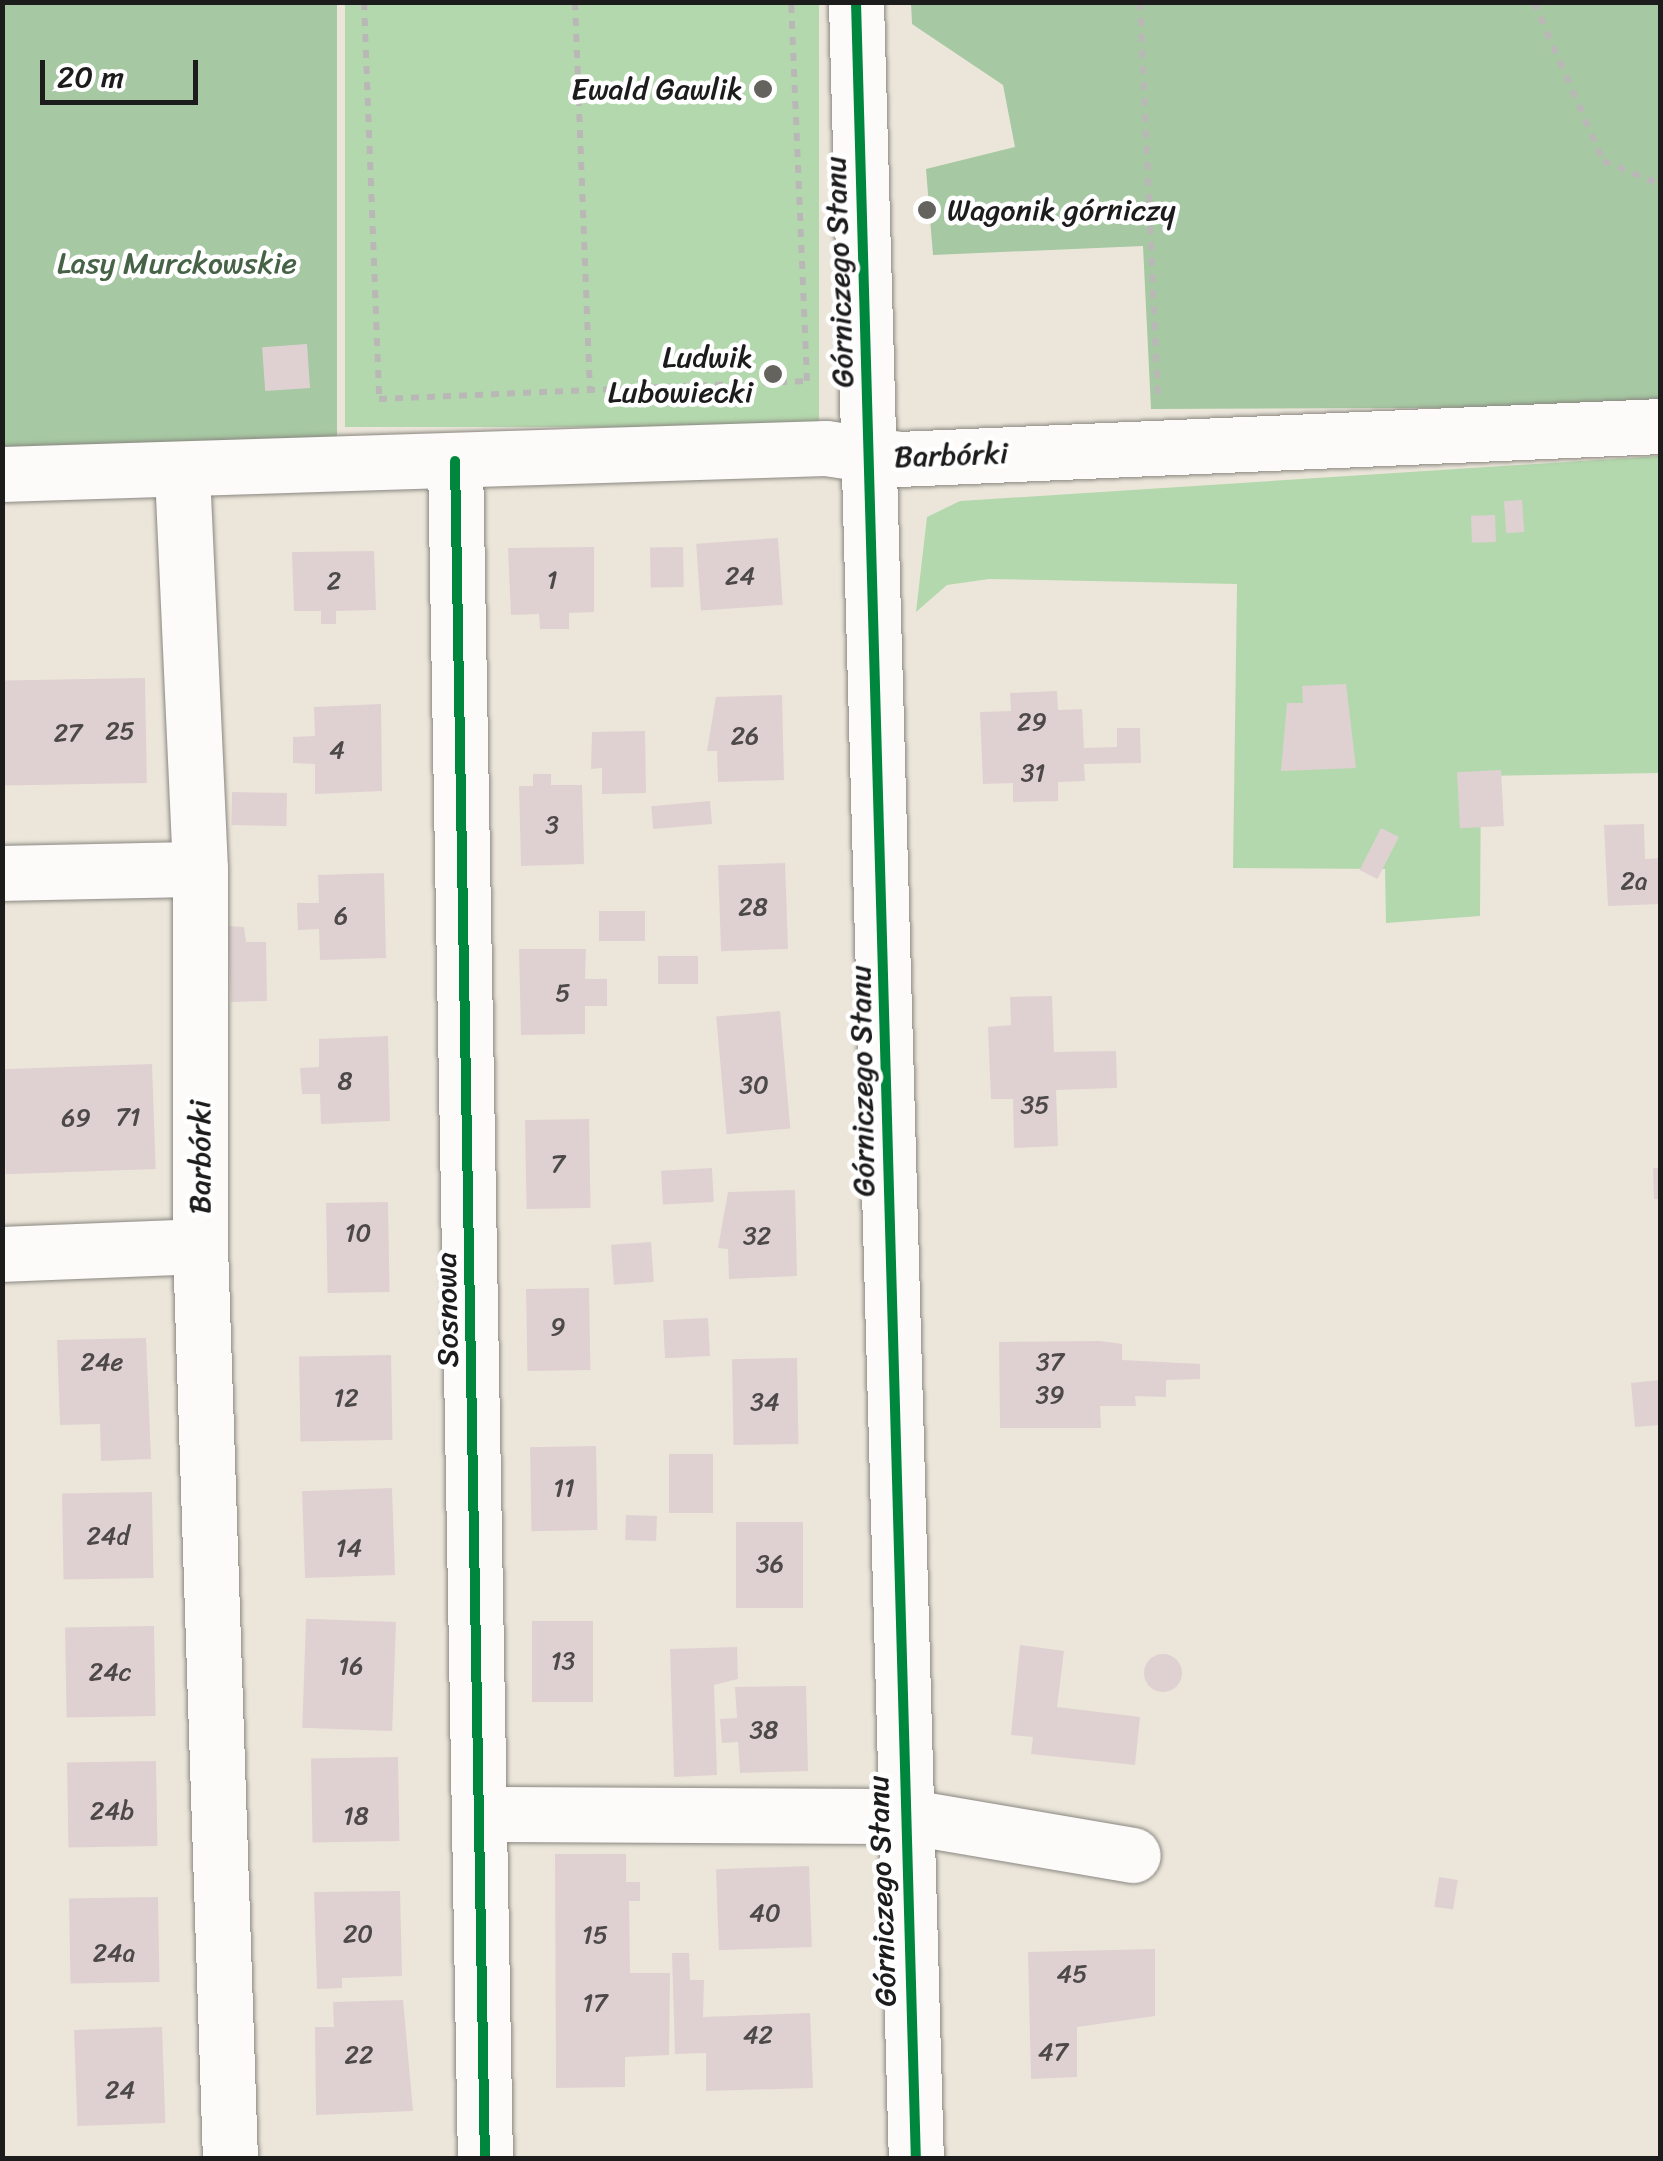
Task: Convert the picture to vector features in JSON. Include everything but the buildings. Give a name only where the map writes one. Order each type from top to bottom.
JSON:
[{"type":"street","name":"Górniczego Stanu","points":[[856,2],[916,2158]]},
{"type":"street","name":"Barbórki","points":[[2,474],[826,448],[869,456],[1660,426]]},
{"type":"street","name":"Sosnowa","points":[[455,461],[482,1814],[485,2158]]},
{"type":"street","name":"Barbórki","points":[[2,1254],[200,1246],[200,869],[182,469]]},
{"type":"street","points":[[2,873],[200,869]]},
{"type":"street","points":[[200,1246],[230,2158]]},
{"type":"street","points":[[482,1814],[904,1816],[1134,1855]]},
{"type":"path","points":[[364,2],[379,399],[807,381],[791,2]]},
{"type":"path","points":[[575,2],[590,391]]},
{"type":"path","points":[[1140,2],[1158,398],[1171,446]]},
{"type":"path","points":[[1534,2],[1602,162],[1660,184]]},
{"type":"green space","name":"Lasy Murckowskie","points":[[2,3],[337,3],[337,447],[2,447]]},
{"type":"green space","points":[[345,3],[819,3],[819,427],[345,427]]},
{"type":"green space","points":[[911,3],[1660,3],[1660,407],[1151,409],[1143,246],[933,255],[926,169],[1015,147],[1003,85],[912,24]]},
{"type":"green space","points":[[1660,456],[1660,773],[1481,776],[1480,916],[1386,923],[1385,869],[1233,868],[1237,584],[989,579],[947,585],[916,612],[927,517],[960,501]]},
{"type":"cycle path","points":[[856,2],[916,2158]]},
{"type":"cycle path","points":[[455,461],[485,2158]]},
{"type":"place","name":"Ewald Gawlik","points":[[763,89]]},
{"type":"place","name":"Wagonik górniczy","points":[[927,210]]},
{"type":"place","name":"Ludwik Lubowiecki","points":[[773,374]]}]
